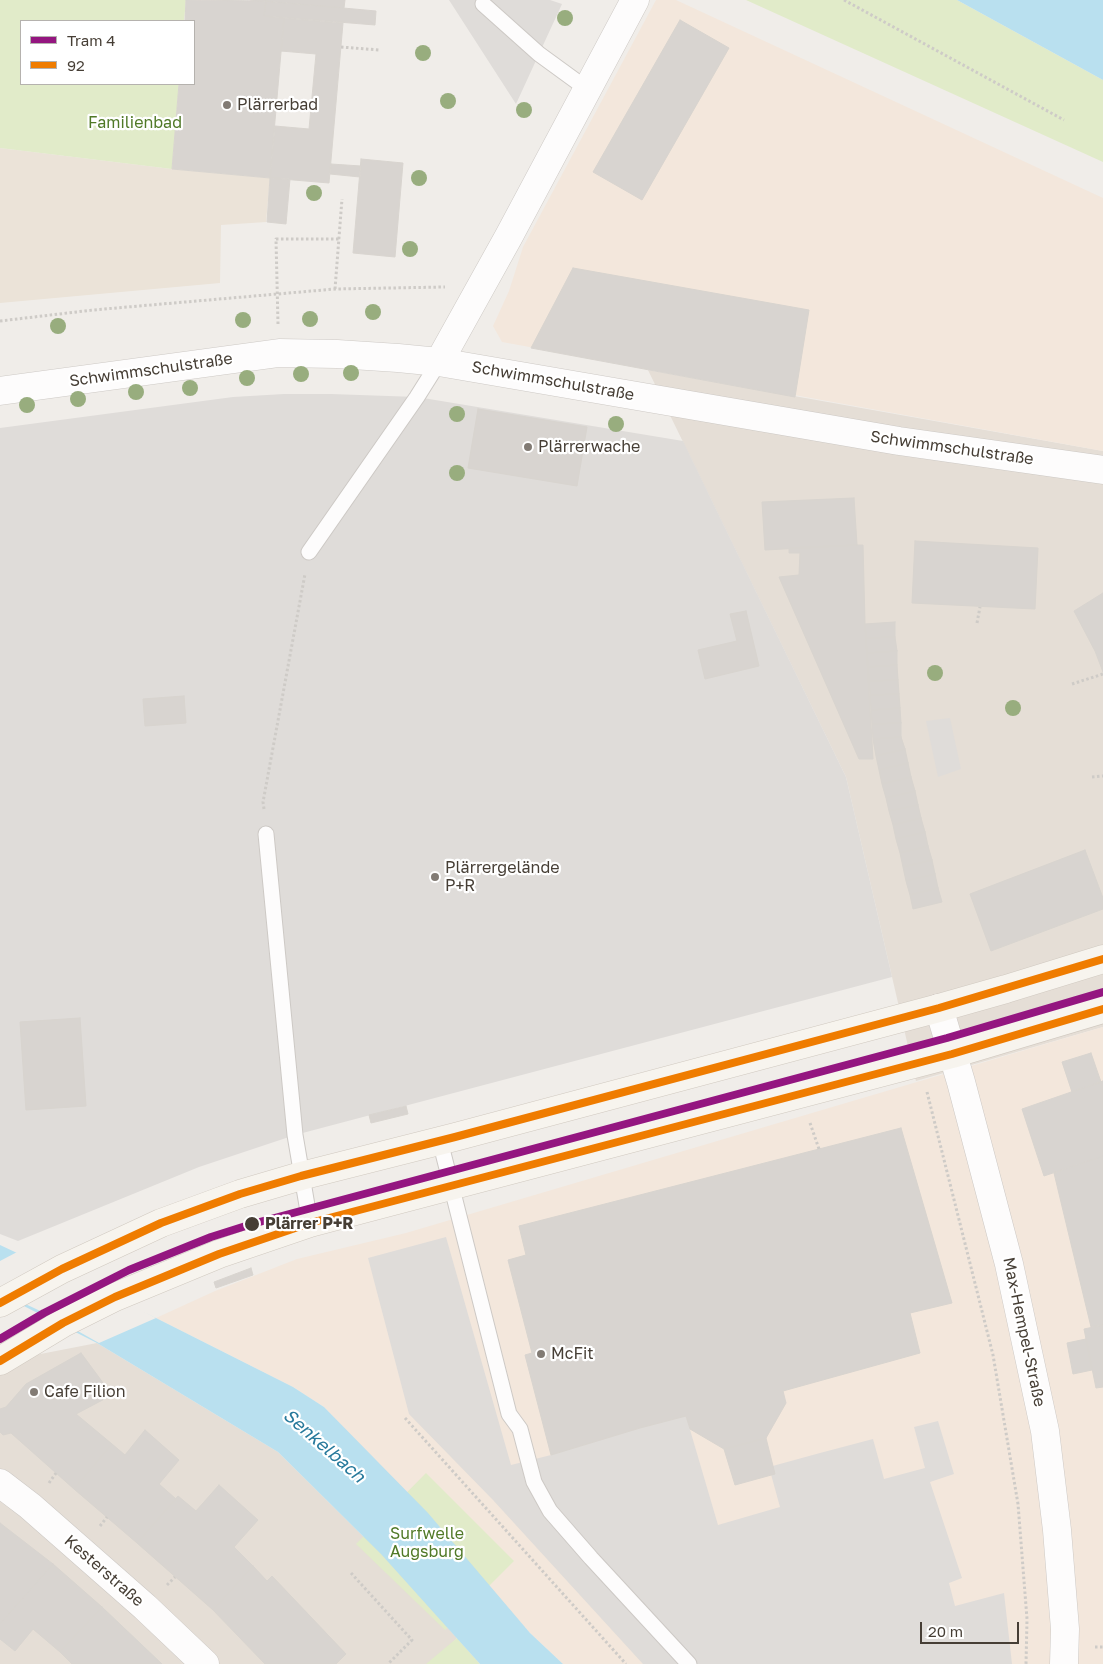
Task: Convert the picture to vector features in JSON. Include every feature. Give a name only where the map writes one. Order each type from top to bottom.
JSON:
[{"type":"main road","points":[[5,1300],[62,1269],[161,1223],[240,1194],[301,1176],[440,1141],[939,1008],[1103,959]]},
{"type":"main road","points":[[0,1361],[63,1323],[116,1297],[219,1254],[310,1223],[952,1054],[1103,1009]]},
{"type":"street","points":[[439,362],[635,0]]},
{"type":"street","name":"Schwimmschulstraße","points":[[0,391],[278,353],[337,354],[439,362],[899,441],[1103,470]]},
{"type":"street","name":"Max-Hempel-Straße","points":[[939,1008],[1010,1264],[1045,1431],[1058,1530],[1065,1629],[1064,1664]]},
{"type":"street","name":"Kesterstraße","points":[[0,1484],[30,1506],[145,1607],[205,1664]]},
{"type":"lane","points":[[483,4],[539,54],[587,89]]},
{"type":"lane","points":[[309,552],[417,397],[439,362]]},
{"type":"lane","points":[[266,834],[294,1127],[310,1223]]},
{"type":"lane","points":[[440,1141],[509,1414],[520,1428],[534,1482],[550,1511],[689,1664]]},
{"type":"path","points":[[844,0],[1064,120]]},
{"type":"path","points":[[341,47],[379,50]]},
{"type":"path","points":[[335,290],[342,200]]},
{"type":"path","points":[[277,296],[276,239],[339,239]]},
{"type":"path","points":[[0,321],[93,310],[335,290],[481,287]]},
{"type":"path","points":[[266,834],[264,802],[309,552]]},
{"type":"path","points":[[977,623],[980,606]]},
{"type":"path","points":[[1072,684],[1103,674]]},
{"type":"path","points":[[1092,777],[1103,776]]},
{"type":"path","points":[[961,1082],[927,1091],[993,1355],[1018,1504],[1027,1619],[1026,1664]]},
{"type":"path","points":[[810,1123],[819,1149]]},
{"type":"path","points":[[405,1418],[626,1664]]},
{"type":"path","points":[[351,1573],[412,1640],[388,1664]]},
{"type":"path","points":[[1095,1647],[1103,1646]]},
{"type":"shaded area","points":[[449,0],[550,0],[562,4],[516,104]]},
{"type":"shaded area","points":[[656,0],[676,0],[1103,198],[1103,451],[502,342],[493,326],[509,291],[523,247]]},
{"type":"shaded area","points":[[0,148],[172,169],[270,178],[266,222],[221,225],[220,283],[0,303]]},
{"type":"shaded area","points":[[648,370],[1103,451],[1103,1027],[916,1081],[846,777]]},
{"type":"shaded area","name":"Plärrergelände P+R","points":[[284,394],[417,397],[683,441],[846,777],[892,977],[295,1135],[199,1167],[18,1241],[0,1234],[0,428],[233,397]]},
{"type":"shaded area","points":[[950,718],[961,769],[938,777],[926,721]]},
{"type":"shaded area","points":[[1103,1027],[1103,1664],[563,1664],[530,1633],[324,1407],[293,1387],[156,1318],[215,1291],[297,1259],[406,1233]]},
{"type":"shaded area","points":[[446,1237],[511,1465],[686,1416],[718,1525],[780,1507],[769,1467],[873,1439],[884,1479],[925,1468],[914,1427],[938,1421],[954,1474],[930,1482],[962,1578],[949,1583],[955,1606],[1004,1593],[1012,1664],[643,1664],[493,1500],[409,1414],[368,1258]]},
{"type":"shaded area","points":[[97,1343],[278,1452],[381,1554],[457,1638],[432,1664],[0,1664],[0,1373],[20,1358]]},
{"type":"green space","name":"Familienbad","points":[[0,0],[186,0],[184,20],[20,20],[20,85],[179,85],[172,169],[0,148]]},
{"type":"green space","points":[[746,0],[957,0],[1103,80],[1103,162]]},
{"type":"green space","name":"Surfwelle Augsburg","points":[[426,1473],[514,1561],[445,1630],[356,1544]]},
{"type":"green space","points":[[457,1638],[480,1664],[426,1664]]},
{"type":"water","points":[[957,0],[1103,0],[1103,80]]},
{"type":"water","name":"Senkelbach","points":[[0,1245],[156,1318],[293,1387],[324,1407],[428,1513],[530,1633],[563,1664],[480,1664],[381,1554],[278,1452],[97,1343],[0,1294]]},
{"type":"pier","points":[[19,1251],[156,1318],[99,1343],[53,1317],[0,1292],[0,1261]]},
{"type":"building","name":"Plärrerbad","points":[[186,0],[266,1],[264,16],[284,18],[270,178],[172,169],[179,85],[195,85],[195,20],[185,20]]},
{"type":"building","points":[[251,0],[345,0],[344,8]]},
{"type":"building","points":[[266,1],[376,11],[375,25],[264,16]]},
{"type":"building","name":"Plärrerbad","points":[[284,18],[343,23],[329,183],[270,178],[275,126],[309,129],[316,54],[281,51]]},
{"type":"building","points":[[680,20],[729,48],[642,200],[593,172]]},
{"type":"building","points":[[361,159],[403,163],[395,257],[353,253]]},
{"type":"building","points":[[331,164],[361,166],[360,177],[330,174]]},
{"type":"building","points":[[270,178],[290,179],[286,224],[267,222]]},
{"type":"building","points":[[573,268],[809,310],[795,397],[531,348]]},
{"type":"building","name":"Plärrerwache","points":[[478,409],[587,427],[577,486],[468,468]]},
{"type":"building","points":[[854,498],[857,545],[765,550],[762,502]]},
{"type":"building","points":[[915,541],[1038,548],[1035,609],[912,603]]},
{"type":"building","points":[[863,545],[865,624],[873,759],[859,759],[779,577],[799,575],[800,553],[789,553],[789,548]]},
{"type":"building","points":[[1103,593],[1103,672],[1095,651],[1074,611]]},
{"type":"building","points":[[746,611],[759,666],[705,679],[698,650],[737,641],[730,614]]},
{"type":"building","points":[[895,622],[895,637],[866,638],[865,624]]},
{"type":"building","points":[[895,637],[897,651],[867,653],[866,638]]},
{"type":"building","points":[[897,651],[897,665],[868,667],[867,653]]},
{"type":"building","points":[[897,665],[898,680],[869,681],[868,667]]},
{"type":"building","points":[[898,680],[899,694],[870,695],[869,681]]},
{"type":"building","points":[[899,694],[900,708],[871,710],[870,695]]},
{"type":"building","points":[[184,696],[186,723],[145,726],[143,699]]},
{"type":"building","points":[[900,708],[901,723],[872,724],[871,710]]},
{"type":"building","points":[[901,723],[901,737],[873,739],[872,724]]},
{"type":"building","points":[[901,737],[905,749],[876,756],[873,739]]},
{"type":"building","points":[[905,749],[908,763],[879,770],[876,756]]},
{"type":"building","points":[[908,763],[911,777],[882,784],[879,770]]},
{"type":"building","points":[[911,777],[915,791],[886,798],[882,784]]},
{"type":"building","points":[[915,791],[918,805],[889,811],[886,798]]},
{"type":"building","points":[[918,805],[921,818],[893,825],[889,811]]},
{"type":"building","points":[[921,818],[925,832],[896,839],[893,825]]},
{"type":"building","points":[[925,832],[928,846],[900,853],[896,839]]},
{"type":"building","points":[[928,846],[932,860],[903,867],[900,853]]},
{"type":"building","points":[[1085,850],[1103,898],[1103,909],[991,951],[970,894]]},
{"type":"building","points":[[932,860],[935,874],[906,881],[903,867]]},
{"type":"building","points":[[935,874],[938,888],[910,895],[906,881]]},
{"type":"building","points":[[938,888],[942,902],[913,909],[910,895]]},
{"type":"building","points":[[80,1018],[86,1106],[26,1110],[20,1022]]},
{"type":"building","points":[[1091,1053],[1101,1082],[1072,1092],[1062,1062]]},
{"type":"building","points":[[1103,1081],[1103,1156],[1044,1176],[1022,1109]]},
{"type":"building","points":[[406,1106],[408,1114],[371,1123],[369,1115]]},
{"type":"building","points":[[901,1128],[952,1303],[910,1313],[920,1353],[783,1391],[786,1403],[766,1438],[748,1443],[724,1449],[690,1429],[686,1416],[551,1455],[525,1355],[532,1353],[508,1260],[526,1255],[519,1226]]},
{"type":"building","points":[[1103,1156],[1103,1325],[1091,1327],[1054,1173]]},
{"type":"building","points":[[251,1268],[253,1275],[216,1288],[214,1282]]},
{"type":"building","points":[[1103,1325],[1103,1387],[1096,1388],[1084,1329]]},
{"type":"building","points":[[1086,1339],[1092,1370],[1073,1374],[1067,1343]]},
{"type":"building","points":[[81,1353],[112,1395],[76,1414],[112,1444],[74,1489],[11,1433],[3,1435],[0,1432],[0,1409],[6,1407],[26,1384]]},
{"type":"building","points":[[145,1430],[179,1460],[159,1484],[176,1499],[137,1543],[74,1489],[112,1444],[125,1455]]},
{"type":"building","points":[[766,1438],[775,1474],[735,1485],[724,1449]]},
{"type":"building","points":[[219,1485],[258,1520],[234,1547],[253,1566],[213,1610],[137,1543],[178,1496],[196,1511]]},
{"type":"building","points":[[0,1523],[53,1564],[0,1624]]},
{"type":"building","points":[[53,1564],[102,1607],[60,1652],[33,1629],[15,1651],[0,1639],[0,1624]]},
{"type":"building","points":[[253,1566],[267,1581],[272,1576],[346,1654],[336,1664],[265,1664],[213,1610]]},
{"type":"building","points":[[102,1607],[162,1664],[72,1664],[60,1652]]},
{"type":"tram line","name":"4","points":[[0,1339],[44,1313],[129,1270],[211,1237],[252,1224],[947,1038],[1103,992]]},
{"type":"transit line","name":"92","points":[[0,1303],[62,1269],[161,1223],[240,1194],[301,1176],[455,1137],[939,1008],[1103,959]]},
{"type":"transit line","name":"92","points":[[0,1361],[63,1323],[115,1297],[219,1254],[310,1223],[952,1054],[1103,1009]]},
{"type":"place","name":"Plärrerbad","points":[[227,105]]},
{"type":"place","name":"Plärrerwache","points":[[528,447]]},
{"type":"place","name":"Plärrergelände P+R","points":[[435,877]]},
{"type":"place","name":"Plärrer P+R","points":[[252,1224]]},
{"type":"place","name":"McFit","points":[[541,1354]]},
{"type":"place","name":"Cafe Filion","points":[[34,1392]]}]
